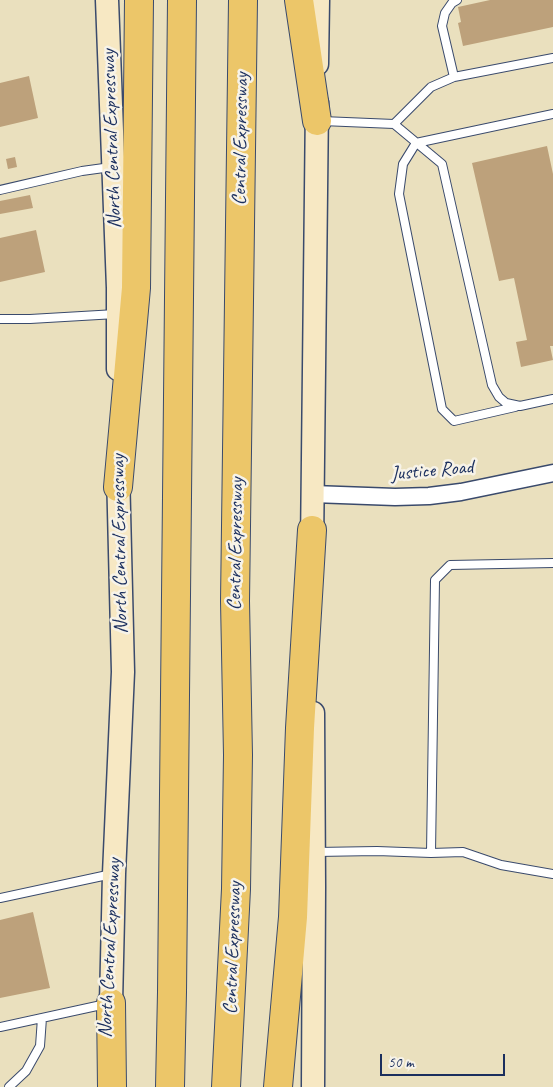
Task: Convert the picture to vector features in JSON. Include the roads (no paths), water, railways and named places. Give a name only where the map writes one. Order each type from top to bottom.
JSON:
[{"type":"highway","points":[[118,487],[136,288],[139,0]]},
{"type":"highway","points":[[170,1087],[173,972],[182,0]]},
{"type":"highway","name":"Central Expressway","points":[[226,1087],[236,880],[238,755],[235,601],[243,0]]},
{"type":"highway","points":[[299,0],[317,121]]},
{"type":"highway","points":[[278,1087],[293,917],[300,728],[312,530]]},
{"type":"highway","points":[[111,1003],[112,1087]]},
{"type":"main road","name":"North Central Expressway","points":[[102,1087],[111,1003],[114,874],[123,672],[118,487],[118,314],[107,0]]},
{"type":"main road","points":[[313,1087],[312,530],[318,0]]},
{"type":"street","name":"Justice Road","points":[[313,494],[395,497],[437,496],[552,475]]},
{"type":"lane","points":[[454,77],[442,26],[445,13],[452,3],[457,0]]},
{"type":"lane","points":[[394,124],[432,87],[454,77],[553,58]]},
{"type":"lane","points":[[553,114],[416,143],[403,164],[399,194],[442,408],[454,421],[553,399]]},
{"type":"lane","points":[[317,121],[394,124],[442,164],[492,385],[506,404],[520,406]]},
{"type":"lane","points":[[0,190],[82,171],[113,166]]},
{"type":"lane","points":[[0,319],[118,314]]},
{"type":"lane","points":[[431,852],[435,580],[450,565],[553,562]]},
{"type":"lane","points":[[314,852],[463,852],[501,865],[553,874]]},
{"type":"lane","points":[[0,898],[114,874]]},
{"type":"lane","points":[[0,1028],[111,1003]]},
{"type":"lane","points":[[8,1087],[26,1071],[40,1046],[42,1018]]}]
